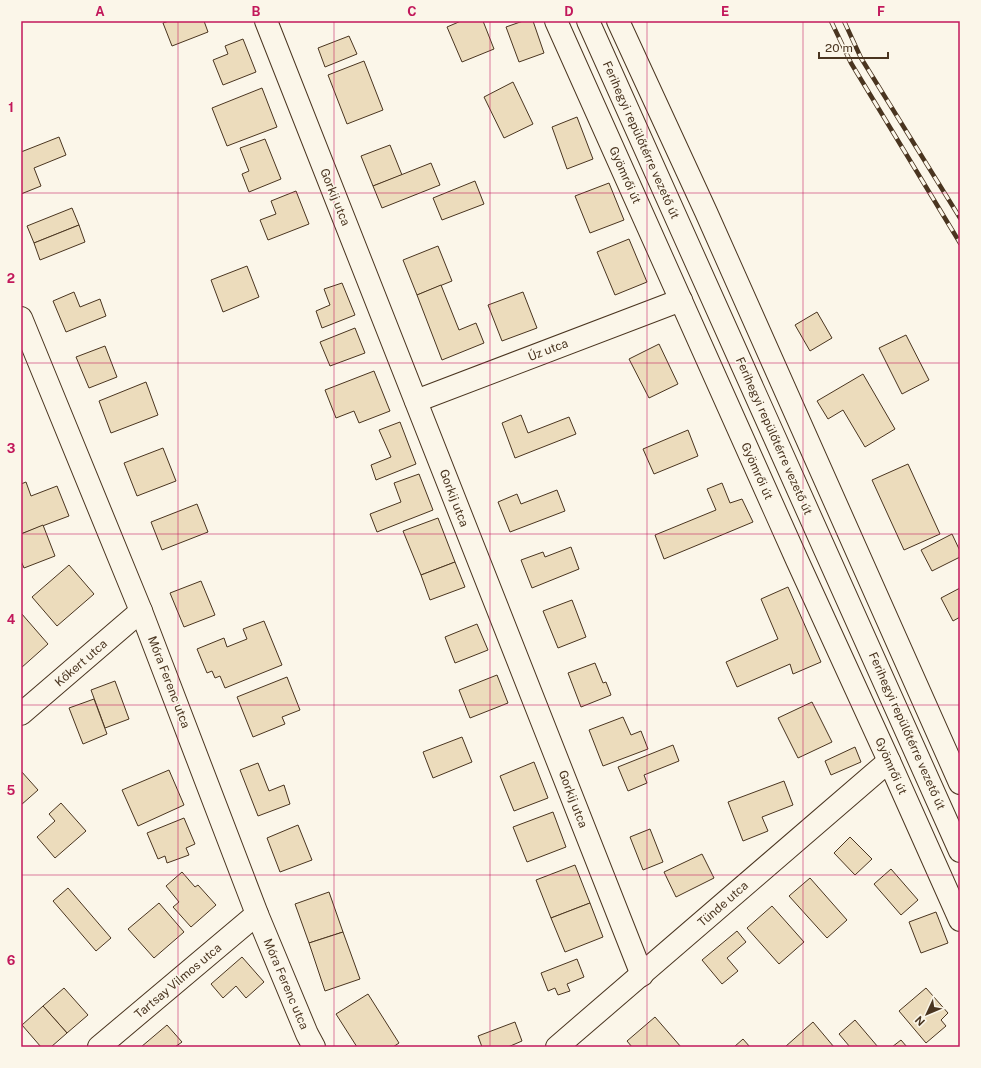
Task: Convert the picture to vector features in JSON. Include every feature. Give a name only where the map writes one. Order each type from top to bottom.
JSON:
[{"type":"street","name":"Gorkij utca","points":[[266,21],[642,975]]},
{"type":"street","name":"Gyömrői út","points":[[556,21],[960,920]]},
{"type":"street","name":"Ferihegyi repülőtérre vezető út","points":[[588,21],[960,851]]},
{"type":"street","points":[[618,21],[706,212],[960,783]]},
{"type":"street","name":"Úz utca","points":[[416,401],[681,300]]},
{"type":"street","name":"Móra Ferenc utca","points":[[21,318],[141,611],[257,914],[307,1034],[314,1047]]},
{"type":"street","name":"Kőkert utca","points":[[21,714],[141,611]]},
{"type":"street","name":"Tünde utca","points":[[557,1047],[889,761]]},
{"type":"street","name":"Tartsay Vilmos utca","points":[[99,1047],[257,914]]},
{"type":"building","points":[[169,21],[204,21],[208,32],[172,46],[163,23]]},
{"type":"building","points":[[461,21],[483,21],[494,49],[462,62],[447,27]]},
{"type":"building","points":[[523,21],[533,21],[544,53],[519,62],[506,27]]},
{"type":"building","points":[[349,36],[357,54],[325,67],[318,48]]},
{"type":"building","points":[[243,39],[256,72],[223,85],[213,60],[228,54],[225,46]]},
{"type":"building","points":[[364,61],[383,110],[347,124],[328,75]]},
{"type":"building","points":[[513,82],[533,124],[504,138],[484,97]]},
{"type":"building","points":[[262,88],[277,127],[227,146],[212,108]]},
{"type":"building","points":[[577,117],[593,159],[567,169],[552,127]]},
{"type":"building","points":[[59,137],[66,155],[34,168],[41,186],[21,194],[21,152]]},
{"type":"building","points":[[265,139],[281,179],[249,192],[242,174],[249,171],[240,148]]},
{"type":"building","points":[[390,145],[402,175],[373,186],[361,156]]},
{"type":"building","points":[[431,163],[440,185],[382,208],[373,186]]},
{"type":"building","points":[[475,181],[484,204],[442,220],[433,198]]},
{"type":"building","points":[[609,183],[624,220],[590,233],[575,196]]},
{"type":"building","points":[[296,191],[309,224],[268,240],[260,220],[276,214],[271,201]]},
{"type":"building","points":[[72,208],[79,225],[34,243],[27,226]]},
{"type":"building","points":[[79,225],[85,242],[40,260],[34,243]]},
{"type":"building","points":[[629,239],[647,282],[615,295],[597,252]]},
{"type":"building","points":[[438,246],[452,281],[417,295],[403,260]]},
{"type":"building","points":[[247,266],[259,297],[223,312],[211,280]]},
{"type":"building","points":[[342,283],[355,315],[322,328],[316,311],[330,305],[324,289]]},
{"type":"building","points":[[441,285],[459,330],[476,323],[484,343],[442,360],[417,295]]},
{"type":"building","points":[[74,292],[80,307],[100,299],[106,316],[66,332],[53,301]]},
{"type":"building","points":[[523,292],[537,328],[502,341],[488,305]]},
{"type":"building","points":[[817,312],[832,338],[810,351],[795,325]]},
{"type":"building","points":[[355,328],[365,353],[330,366],[320,342]]},
{"type":"building","points":[[906,335],[929,380],[902,394],[879,348]]},
{"type":"building","points":[[659,344],[678,384],[649,398],[629,359]]},
{"type":"building","points":[[105,346],[117,377],[89,388],[76,357]]},
{"type":"building","points":[[374,371],[390,411],[359,423],[354,411],[336,418],[325,390]]},
{"type":"building","points":[[863,374],[895,429],[865,447],[843,410],[828,419],[817,401]]},
{"type":"building","points":[[146,382],[158,415],[111,433],[99,401]]},
{"type":"building","points":[[521,415],[528,433],[569,417],[576,434],[515,458],[502,423]]},
{"type":"building","points":[[400,422],[416,464],[376,480],[371,465],[391,457],[379,430]]},
{"type":"building","points":[[688,430],[698,456],[654,474],[643,449]]},
{"type":"building","points":[[163,448],[176,481],[137,496],[124,463]]},
{"type":"building","points":[[908,464],[940,534],[904,550],[872,480]]},
{"type":"building","points":[[419,474],[433,510],[377,532],[370,514],[401,502],[394,483]]},
{"type":"building","points":[[26,482],[31,496],[57,486],[69,516],[21,534],[21,484]]},
{"type":"building","points":[[722,483],[730,503],[742,499],[753,522],[664,559],[655,535],[716,510],[707,489]]},
{"type":"building","points":[[557,490],[565,511],[510,532],[498,502],[517,494],[521,504]]},
{"type":"building","points":[[197,504],[208,532],[162,550],[151,522]]},
{"type":"building","points":[[438,518],[455,562],[421,575],[403,531]]},
{"type":"building","points":[[43,525],[55,556],[24,568],[21,561],[21,534]]},
{"type":"building","points":[[952,534],[960,551],[960,557],[932,571],[921,550]]},
{"type":"building","points":[[571,547],[579,569],[532,588],[521,560],[543,552],[545,557]]},
{"type":"building","points":[[455,562],[465,587],[430,600],[421,575]]},
{"type":"building","points":[[69,565],[94,594],[57,626],[32,597]]},
{"type":"building","points":[[201,581],[215,615],[184,627],[170,593]]},
{"type":"building","points":[[788,587],[821,662],[793,674],[790,664],[737,687],[726,662],[778,639],[761,599]]},
{"type":"building","points":[[960,588],[960,617],[953,621],[941,598]]},
{"type":"building","points":[[572,600],[586,637],[558,648],[543,611]]},
{"type":"building","points":[[21,613],[48,644],[21,668]]},
{"type":"building","points":[[264,621],[282,665],[225,688],[220,676],[215,678],[212,671],[207,673],[197,649],[224,638],[227,647],[247,639],[243,629]]},
{"type":"building","points":[[477,624],[488,650],[455,663],[445,637]]},
{"type":"building","points":[[595,663],[603,683],[606,682],[611,695],[581,707],[568,673]]},
{"type":"building","points":[[497,675],[508,703],[470,718],[459,690]]},
{"type":"building","points":[[287,677],[300,710],[282,717],[285,724],[253,737],[237,697]]},
{"type":"building","points":[[115,681],[129,719],[105,728],[91,690]]},
{"type":"building","points":[[94,699],[107,734],[83,744],[69,708]]},
{"type":"building","points":[[812,702],[832,742],[798,758],[778,718]]},
{"type":"building","points":[[623,717],[631,735],[641,731],[648,749],[603,766],[589,730]]},
{"type":"building","points":[[462,737],[472,762],[433,778],[423,752]]},
{"type":"building","points":[[673,745],[679,761],[644,775],[647,783],[628,791],[618,767]]},
{"type":"building","points":[[855,747],[861,762],[831,775],[825,761]]},
{"type":"building","points":[[534,762],[548,798],[514,811],[500,776]]},
{"type":"building","points":[[258,763],[269,791],[284,785],[290,804],[258,816],[240,770]]},
{"type":"building","points":[[169,770],[184,805],[138,826],[122,790]]},
{"type":"building","points":[[21,771],[38,790],[21,805]]},
{"type":"building","points":[[784,781],[793,805],[762,817],[768,831],[743,841],[728,802]]},
{"type":"building","points":[[61,803],[86,831],[55,858],[37,837],[55,821],[49,814]]},
{"type":"building","points":[[553,812],[566,847],[527,862],[513,827]]},
{"type":"building","points":[[184,818],[195,844],[186,848],[189,855],[167,863],[165,856],[158,859],[147,833]]},
{"type":"building","points":[[298,825],[312,860],[280,872],[267,838]]},
{"type":"building","points":[[650,829],[663,862],[643,870],[630,837]]},
{"type":"building","points":[[850,837],[872,859],[855,875],[834,853]]},
{"type":"building","points":[[702,854],[714,878],[676,897],[664,872]]},
{"type":"building","points":[[575,865],[590,903],[551,918],[536,880]]},
{"type":"building","points":[[891,869],[918,900],[901,915],[874,884]]},
{"type":"building","points":[[182,872],[195,887],[198,885],[216,905],[191,927],[173,907],[179,902],[166,886]]},
{"type":"building","points":[[810,878],[847,920],[827,938],[789,896]]},
{"type":"building","points":[[68,888],[111,938],[96,951],[53,901]]},
{"type":"building","points":[[329,892],[343,932],[309,943],[295,904]]},
{"type":"building","points":[[159,903],[184,932],[154,958],[128,929]]},
{"type":"building","points":[[590,903],[603,937],[565,952],[551,918]]},
{"type":"building","points":[[772,906],[804,942],[779,964],[747,928]]},
{"type":"building","points":[[936,912],[948,943],[921,953],[909,922]]},
{"type":"building","points":[[737,931],[746,942],[727,958],[738,971],[722,984],[702,960]]},
{"type":"building","points":[[343,932],[360,979],[325,991],[309,943]]},
{"type":"building","points":[[242,957],[264,982],[246,998],[236,986],[223,998],[211,984]]},
{"type":"building","points":[[577,959],[584,977],[567,984],[570,991],[558,995],[555,988],[548,991],[541,973]]},
{"type":"building","points":[[64,988],[88,1015],[67,1033],[43,1006]]},
{"type":"building","points":[[926,988],[948,1013],[941,1020],[946,1026],[926,1043],[899,1011]]},
{"type":"building","points":[[368,994],[399,1043],[393,1047],[357,1047],[336,1014]]},
{"type":"building","points":[[43,1006],[67,1033],[51,1047],[41,1047],[22,1025]]},
{"type":"building","points":[[655,1017],[681,1047],[632,1047],[627,1041]]},
{"type":"building","points":[[855,1020],[878,1047],[850,1047],[839,1034]]},
{"type":"building","points":[[515,1022],[522,1041],[508,1047],[482,1047],[478,1036]]},
{"type":"building","points":[[813,1022],[834,1047],[785,1047]]},
{"type":"building","points":[[167,1025],[182,1042],[175,1047],[141,1047]]},
{"type":"building","points":[[743,1039],[750,1047],[734,1047]]},
{"type":"building","points":[[901,1040],[907,1047],[892,1047]]},
{"type":"railway","points":[[831,21],[851,63],[960,243]]},
{"type":"railway","points":[[844,21],[861,58],[960,218]]}]
